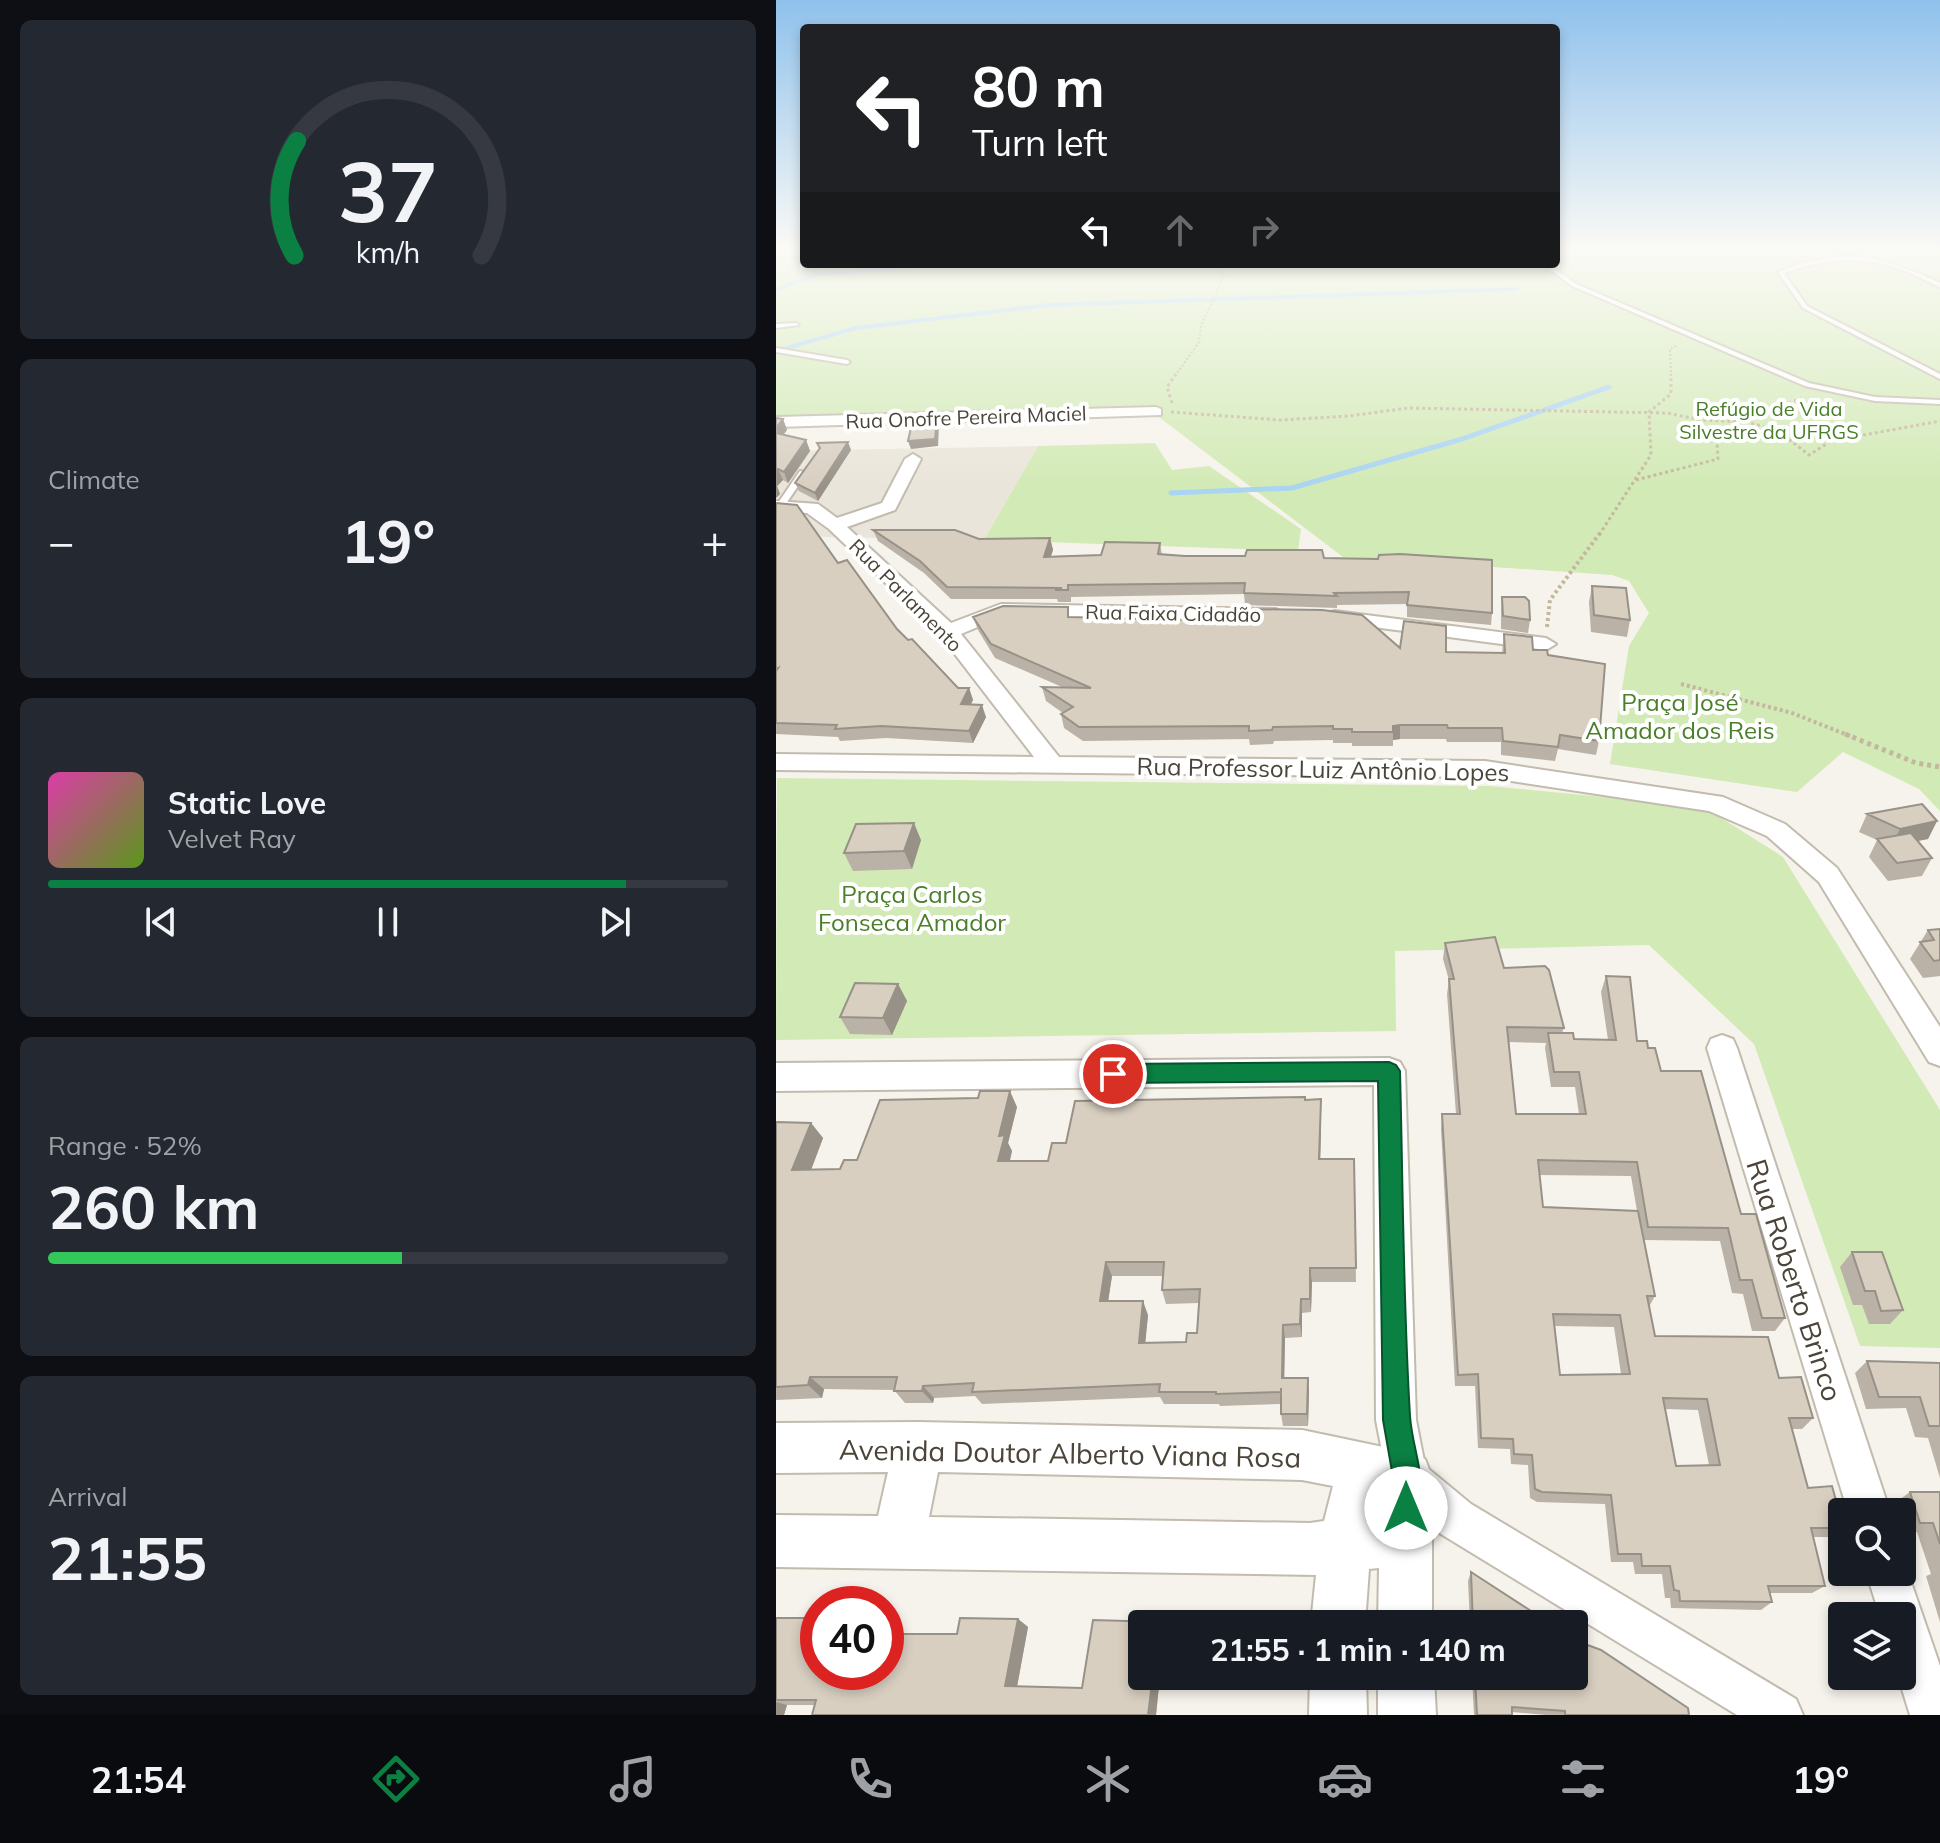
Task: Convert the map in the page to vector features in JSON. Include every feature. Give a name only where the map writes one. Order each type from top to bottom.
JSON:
[{"type":"street","name":"Rua Onofre Pereira Maciel","points":[[776,422],[1156,412]]},
{"type":"street","points":[[835,525],[889,506],[913,459]]},
{"type":"street","name":"Rua Parlamento","points":[[778,506],[812,508],[835,525],[948,632],[1052,764]]},
{"type":"street","name":"Rua Faixa Cidadão","points":[[948,632],[1001,610],[1300,615],[1546,644]]},
{"type":"street","name":"Rua Professor Luiz Antônio Lopes","points":[[776,762],[1485,769],[1714,803],[1776,830],[1828,875],[1940,1053]]},
{"type":"street","name":"Rua Roberto Brinco","points":[[1722,1048],[1865,1498]]},
{"type":"street","points":[[776,1077],[1389,1071],[1396,1420],[1385,1472],[1345,1543],[1339,1610]]},
{"type":"street","points":[[898,1543],[918,1447]]},
{"type":"street","name":"Avenida Doutor Alberto Viana Rosa","points":[[776,1448],[918,1447],[1302,1455],[1385,1472]]},
{"type":"street","points":[[1385,1472],[1456,1519],[1780,1715]]},
{"type":"street","points":[[1385,1472],[1405,1539],[1405,1610]]},
{"type":"street","points":[[776,1541],[1310,1549],[1405,1539],[1456,1519]]},
{"type":"street","points":[[1916,1661],[1933,1715]]},
{"type":"street","points":[[1338,1690],[1338,1715]]},
{"type":"street","points":[[1406,1690],[1407,1715]]},
{"type":"lane","points":[[1677,329],[1807,385],[1875,399],[1940,402]]},
{"type":"lane","points":[[1847,329],[1940,377]]},
{"type":"lane","points":[[776,350],[847,362]]},
{"type":"lane","points":[[778,506],[807,467]]},
{"type":"path","points":[[1175,412],[1167,387],[1199,342],[1201,329]]},
{"type":"path","points":[[1649,412],[1671,394],[1670,349],[1696,337]]},
{"type":"path","points":[[1636,480],[1718,459],[1717,441],[1736,420],[1827,389]]},
{"type":"path","points":[[1156,412],[1280,420],[1349,416],[1408,408],[1649,412],[1701,420],[1736,420],[1777,430],[1809,455],[1831,441],[1940,421]]},
{"type":"path","points":[[1546,644],[1550,600],[1617,511],[1651,455],[1649,412]]},
{"type":"path","points":[[1681,684],[1792,713],[1916,763],[1940,767]]},
{"type":"shaded area","points":[[1038,446],[984,540],[776,536],[776,451]]},
{"type":"green space","name":"Refúgio de Vida Silvestre da UFRGS","points":[[776,329],[1940,329],[1940,811],[1919,789],[1843,752],[1797,792],[1610,764],[1629,646],[1649,613],[1629,581],[1612,575],[1343,557],[1147,408],[776,418]]},
{"type":"green space","points":[[1155,443],[1172,470],[1209,466],[1301,529],[1298,551],[984,540],[1038,446]]},
{"type":"green space","name":"Praça Carlos Fonseca Amador","points":[[777,778],[1490,786],[1704,807],[1783,857],[1940,1110],[1940,1348],[1860,1346],[1754,1044],[1649,945],[1395,951],[1396,1031],[776,1040]]},
{"type":"building","points":[[937,417],[935,439],[908,441],[913,419]]},
{"type":"building","points":[[776,433],[806,440],[784,472],[778,469],[776,472]]},
{"type":"building","points":[[848,442],[815,493],[795,483],[820,448],[817,443]]},
{"type":"building","points":[[776,503],[797,505],[838,563],[847,560],[897,629],[908,640],[912,639],[958,688],[969,688],[961,704],[982,705],[969,731],[881,726],[835,729],[837,725],[776,723]]},
{"type":"building","points":[[873,530],[955,530],[979,539],[1050,538],[1044,557],[1101,555],[1105,542],[1160,543],[1158,554],[1185,556],[1245,556],[1247,550],[1322,550],[1324,558],[1378,559],[1379,555],[1400,554],[1492,560],[1492,613],[1407,605],[1409,592],[1334,593],[1337,596],[1244,593],[1245,583],[1068,585],[1068,590],[947,587],[920,561]]},
{"type":"building","points":[[1592,586],[1626,588],[1630,620],[1594,615]]},
{"type":"building","points":[[1502,597],[1525,597],[1529,601],[1530,620],[1503,616]]},
{"type":"building","points":[[1003,606],[1068,607],[1068,617],[1239,621],[1241,609],[1322,610],[1362,615],[1400,648],[1404,621],[1446,626],[1446,652],[1505,653],[1504,634],[1532,637],[1533,650],[1547,650],[1548,655],[1605,664],[1599,741],[1560,735],[1558,747],[1503,741],[1502,728],[1448,728],[1447,725],[1400,725],[1393,726],[1393,732],[1352,732],[1352,729],[1333,729],[1333,726],[1273,727],[1272,730],[1249,731],[1249,726],[1079,727],[1061,714],[1073,707],[1042,687],[1091,688],[991,644],[973,617]]},
{"type":"building","points":[[1922,804],[1937,821],[1900,829],[1867,814]]},
{"type":"building","points":[[914,823],[904,851],[844,853],[856,824]]},
{"type":"building","points":[[1911,833],[1932,858],[1897,863],[1877,839]]},
{"type":"building","points":[[1940,929],[1940,960],[1934,961],[1920,942],[1934,940],[1928,930]]},
{"type":"building","points":[[1495,937],[1504,968],[1545,966],[1549,970],[1564,1028],[1507,1027],[1516,1114],[1586,1114],[1579,1072],[1554,1072],[1548,1033],[1573,1033],[1574,1039],[1616,1040],[1606,976],[1630,977],[1637,1041],[1647,1041],[1648,1048],[1655,1048],[1661,1071],[1701,1071],[1741,1214],[1756,1214],[1785,1318],[1762,1318],[1752,1280],[1740,1280],[1728,1228],[1648,1227],[1637,1162],[1538,1160],[1543,1207],[1638,1211],[1655,1296],[1647,1296],[1655,1336],[1768,1337],[1779,1378],[1801,1377],[1813,1418],[1789,1418],[1808,1488],[1832,1486],[1835,1498],[1828,1498],[1828,1528],[1811,1528],[1825,1586],[1768,1586],[1772,1602],[1680,1601],[1679,1591],[1674,1590],[1670,1566],[1642,1566],[1641,1554],[1618,1554],[1611,1495],[1542,1492],[1535,1489],[1532,1455],[1514,1454],[1513,1439],[1481,1438],[1478,1374],[1458,1375],[1442,1114],[1460,1114],[1449,979],[1454,979],[1445,943]],"holes":[[[1553,1314],[1620,1315],[1630,1374],[1560,1375]],[[1663,1398],[1707,1399],[1720,1465],[1676,1466]]]},
{"type":"building","points":[[855,983],[898,984],[883,1018],[840,1017]]},
{"type":"building","points":[[980,1091],[1010,1091],[999,1136],[1005,1135],[998,1161],[1048,1161],[1052,1143],[1066,1143],[1075,1101],[1321,1099],[1319,1159],[1354,1159],[1356,1268],[1310,1268],[1310,1299],[1301,1299],[1300,1324],[1283,1325],[1282,1378],[1308,1378],[1307,1414],[1281,1414],[1281,1392],[1159,1392],[1160,1384],[972,1392],[974,1383],[923,1386],[922,1391],[894,1391],[897,1377],[810,1377],[808,1385],[776,1387],[776,1122],[811,1123],[792,1170],[840,1169],[844,1160],[857,1160],[880,1100],[978,1098]],"holes":[[[1106,1262],[1164,1262],[1162,1290],[1200,1289],[1197,1333],[1187,1333],[1186,1342],[1139,1343],[1143,1301],[1100,1301]]]},
{"type":"building","points":[[1852,1252],[1882,1252],[1903,1310],[1881,1311],[1875,1291],[1865,1291]]},
{"type":"building","points":[[1867,1361],[1940,1363],[1940,1426],[1929,1426],[1920,1397],[1879,1397]]},
{"type":"building","points":[[1910,1492],[1940,1492],[1940,1544],[1933,1523],[1920,1523],[1916,1498],[1912,1498]]},
{"type":"building","points":[[1471,1572],[1530,1610],[1472,1610]]},
{"type":"building","points":[[776,1618],[800,1618],[800,1690],[904,1690],[904,1634],[957,1634],[960,1618],[1018,1619],[1005,1686],[1082,1688],[1093,1620],[1128,1621],[1128,1690],[1151,1690],[1148,1715],[812,1715],[816,1700],[776,1700]]},
{"type":"building","points":[[1588,1645],[1601,1650],[1688,1708],[1689,1715],[1565,1715],[1565,1711],[1512,1707],[1512,1715],[1477,1715],[1476,1690],[1588,1690]]},
{"type":"waterway","points":[[776,351],[852,329]]},
{"type":"waterway","points":[[1171,493],[1292,488],[1462,439],[1609,387]]},
{"type":"route","points":[[1113,1074],[1389,1071],[1396,1420],[1407,1477],[1406,1508]]},
{"type":"park label","name":"Praça José Amador dos Reis","points":[[1680,716]]}]
